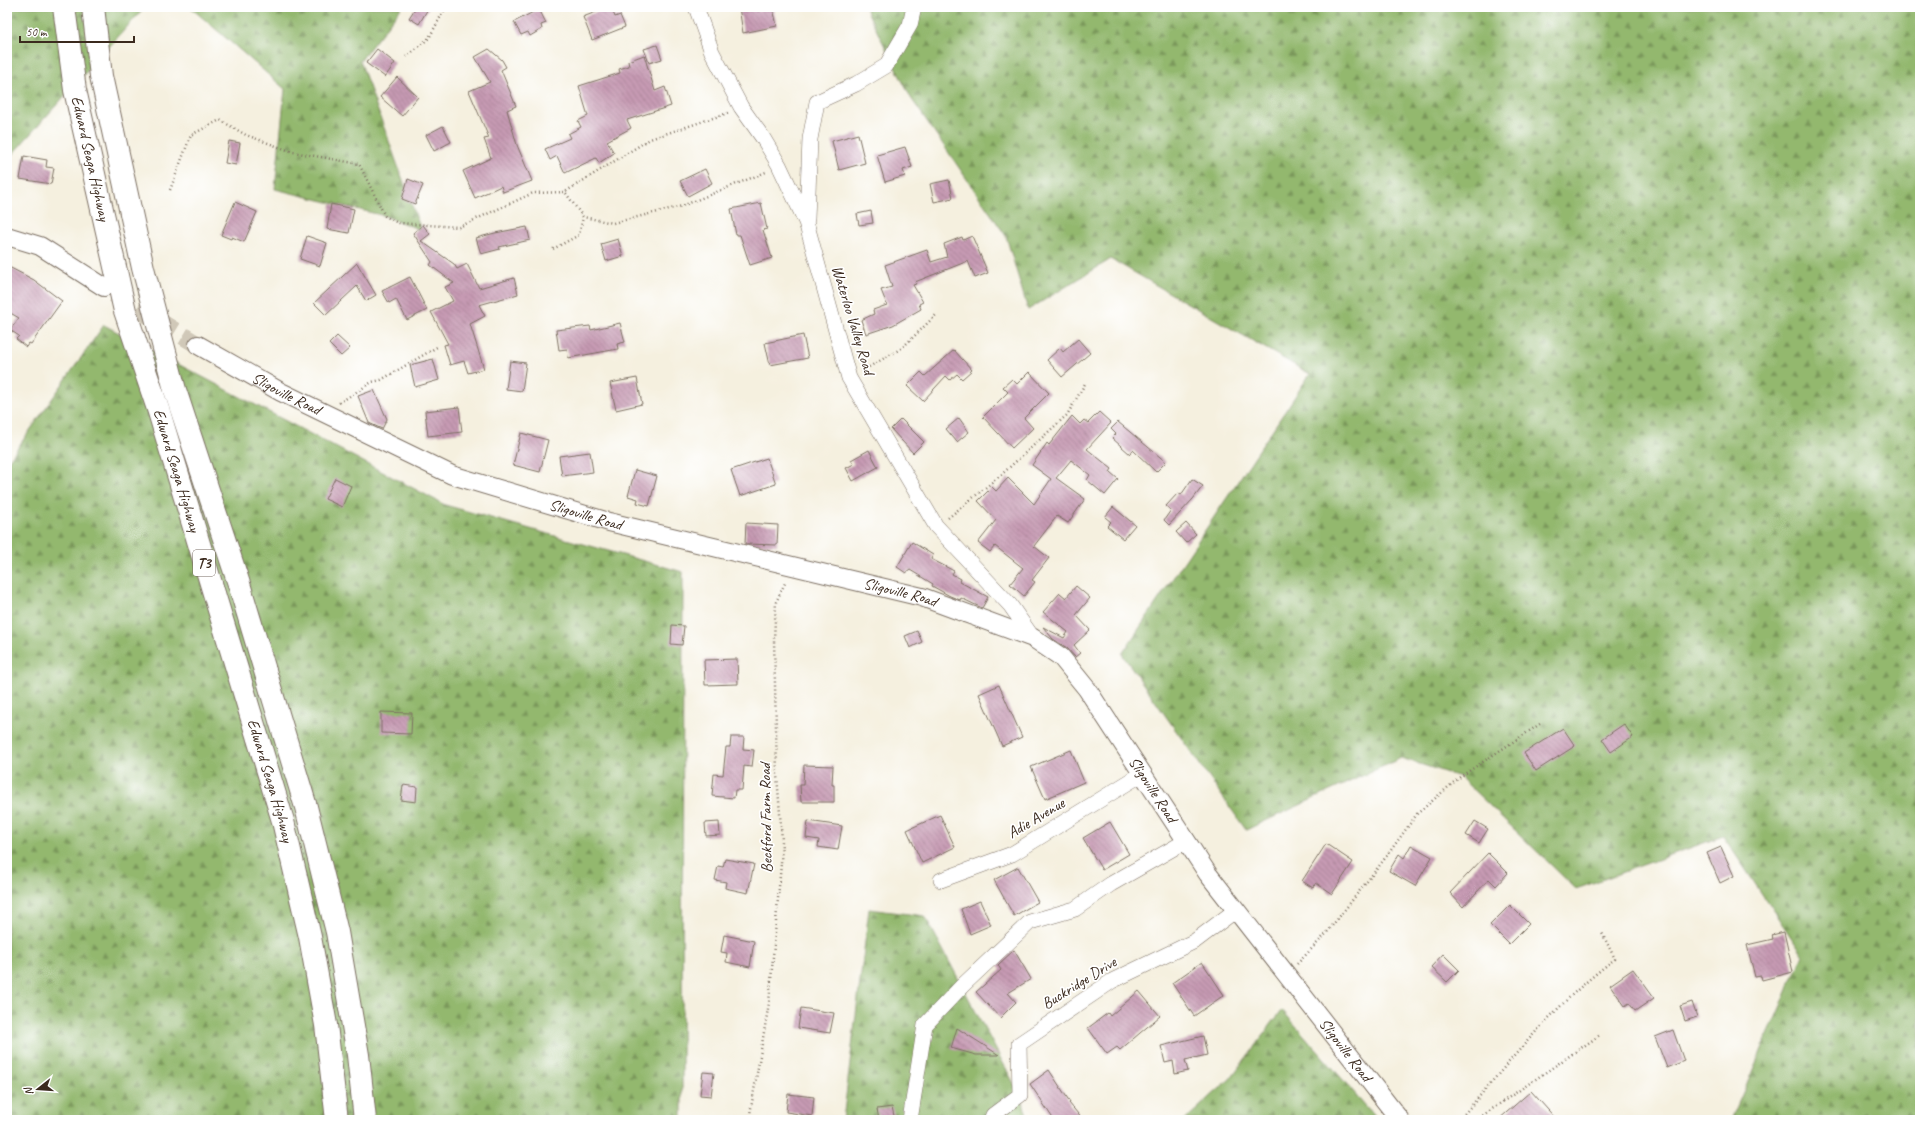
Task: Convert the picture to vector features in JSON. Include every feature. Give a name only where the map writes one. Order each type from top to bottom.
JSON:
[{"type":"highway","name":"Edward Seaga Highway","points":[[64,7],[75,90],[125,311],[159,412],[284,829],[310,938],[326,1025],[337,1120]]},
{"type":"highway","name":"Edward Seaga Highway","points":[[93,7],[101,76],[143,268],[169,368],[239,584],[306,807],[332,910],[358,1055],[365,1120]]},
{"type":"street","name":"Waterloo Valley Road","points":[[696,7],[712,52],[741,107],[763,138],[779,165],[806,222],[849,378],[936,526],[1010,605],[1033,638]]},
{"type":"street","points":[[806,222],[810,138],[817,102],[856,84],[886,66],[910,25],[914,7]]},
{"type":"street","points":[[7,236],[40,246],[104,287]]},
{"type":"street","name":"Sligoville Road","points":[[198,345],[281,392],[452,475],[609,522],[922,597],[1033,638],[1061,657],[1087,689],[1208,874],[1400,1120]]},
{"type":"street","name":"Adie Avenue","points":[[941,880],[1012,854],[1142,774]]},
{"type":"street","points":[[910,1120],[925,1025],[962,986],[1030,922],[1075,909],[1111,884],[1186,840]]},
{"type":"street","name":"Buckridge Drive","points":[[991,1120],[993,1115],[1020,1095],[1019,1044],[1112,982],[1195,941],[1236,910]]},
{"type":"path","points":[[406,58],[429,38],[446,7]]},
{"type":"path","points":[[170,190],[191,135],[220,120],[246,135],[293,152],[359,164],[385,216],[398,222],[458,227],[533,193],[565,192],[650,139],[723,115],[741,107]]},
{"type":"path","points":[[565,192],[583,217],[613,222],[682,206],[754,177],[779,165]]},
{"type":"path","points":[[553,249],[579,235],[583,217]]},
{"type":"path","points":[[849,378],[902,348],[937,314]]},
{"type":"path","points":[[323,413],[372,382],[381,380],[437,347]]},
{"type":"path","points":[[936,526],[1001,475],[1067,415],[1086,382]]},
{"type":"path","name":"Beckford Farm Road","points":[[749,1120],[769,1003],[781,864],[782,840],[774,696],[774,639],[776,602],[783,585],[797,567]]},
{"type":"path","points":[[1287,974],[1325,935],[1383,862],[1416,814],[1460,777],[1540,724]]},
{"type":"path","points":[[1460,1120],[1539,1028],[1593,975],[1615,959],[1601,931]]},
{"type":"path","points":[[1476,1120],[1600,1035]]},
{"type":"green space","points":[[7,7],[145,7],[7,160]]},
{"type":"green space","points":[[190,7],[402,7],[360,61],[421,230],[385,216],[275,189],[285,89]]},
{"type":"green space","points":[[865,7],[1920,7],[1920,1120],[1731,1120],[1803,955],[1723,836],[1576,889],[1460,777],[1401,758],[1246,830],[1122,654],[1310,374],[1111,259],[1028,310],[1006,236],[911,98]]},
{"type":"green space","points":[[104,325],[445,505],[683,572],[682,1120],[7,1120],[7,463]]},
{"type":"green space","points":[[869,909],[925,916],[1020,1095],[1029,1120],[843,1120]]},
{"type":"green space","points":[[1282,1010],[1378,1120],[1185,1120],[1230,1079]]},
{"type":"building","points":[[416,7],[429,7],[419,24],[409,18]]},
{"type":"building","points":[[611,7],[615,17],[620,15],[625,27],[592,40],[583,17]]},
{"type":"building","points":[[739,7],[757,7],[758,11],[773,8],[777,26],[743,33]]},
{"type":"building","points":[[539,9],[546,23],[541,25],[542,29],[530,36],[528,32],[521,35],[514,22]]},
{"type":"building","points":[[657,45],[662,59],[649,63],[644,49]]},
{"type":"building","points":[[377,49],[395,63],[385,77],[366,63]]},
{"type":"building","points":[[489,49],[502,60],[506,67],[501,70],[516,106],[507,110],[517,145],[532,181],[503,192],[501,186],[475,198],[463,171],[491,158],[484,139],[489,138],[469,91],[490,82],[475,57]]},
{"type":"building","points":[[644,55],[655,91],[665,87],[671,106],[627,120],[631,128],[607,141],[614,153],[599,163],[596,158],[565,173],[557,156],[550,160],[545,149],[570,138],[568,134],[581,127],[578,121],[588,116],[579,86],[620,73],[619,69],[629,66],[628,61]]},
{"type":"building","points":[[397,77],[418,97],[402,116],[380,97]]},
{"type":"building","points":[[443,126],[451,142],[434,151],[426,135]]},
{"type":"building","points":[[858,134],[865,163],[839,170],[832,141]]},
{"type":"building","points":[[229,141],[240,143],[236,165],[225,163]]},
{"type":"building","points":[[905,147],[912,167],[903,170],[905,176],[885,182],[877,155]]},
{"type":"building","points":[[24,156],[47,160],[46,167],[54,168],[51,184],[20,179]]},
{"type":"building","points":[[705,169],[712,183],[688,196],[680,181]]},
{"type":"building","points":[[408,179],[423,185],[415,204],[402,199]]},
{"type":"building","points":[[949,180],[953,198],[934,202],[930,184]]},
{"type":"building","points":[[235,202],[257,212],[244,242],[232,237],[231,239],[221,235]]},
{"type":"building","points":[[761,203],[767,229],[763,230],[772,258],[750,265],[740,235],[736,235],[731,209]]},
{"type":"building","points":[[331,204],[354,209],[349,233],[327,229]]},
{"type":"building","points":[[871,211],[873,223],[859,225],[857,214]]},
{"type":"building","points":[[423,225],[430,234],[421,241],[454,264],[457,269],[467,264],[479,288],[514,278],[518,294],[479,305],[485,316],[470,324],[484,369],[468,373],[464,361],[450,365],[444,345],[448,344],[431,312],[453,301],[445,287],[454,283],[430,265],[432,262],[413,233]]},
{"type":"building","points":[[527,227],[530,240],[499,247],[500,249],[481,254],[476,238]]},
{"type":"building","points":[[307,236],[327,243],[320,266],[300,259]]},
{"type":"building","points":[[972,236],[988,273],[975,278],[968,261],[915,282],[916,284],[913,285],[923,302],[919,304],[921,309],[893,325],[866,334],[861,320],[874,314],[873,310],[887,305],[881,290],[892,287],[885,265],[927,250],[931,262],[947,257],[944,244],[962,237],[963,240]]},
{"type":"building","points":[[618,239],[623,256],[606,261],[601,244]]},
{"type":"building","points":[[357,263],[376,295],[366,301],[357,286],[326,315],[314,303]]},
{"type":"building","points":[[7,266],[34,280],[62,301],[31,344],[29,343],[26,347],[16,339],[19,336],[10,330],[19,318],[7,311]]},
{"type":"building","points":[[410,277],[427,310],[407,320],[396,299],[389,303],[382,291]]},
{"type":"building","points":[[620,323],[625,342],[617,344],[618,349],[568,358],[567,349],[559,350],[556,330],[590,326],[591,330]]},
{"type":"building","points":[[803,335],[808,358],[770,365],[765,343]]},
{"type":"building","points":[[337,336],[350,348],[341,356],[329,344]]},
{"type":"building","points":[[1078,339],[1090,353],[1062,377],[1047,360],[1060,348],[1063,352]]},
{"type":"building","points":[[954,350],[972,370],[962,379],[957,374],[950,380],[946,376],[923,401],[907,386],[921,372],[925,376]]},
{"type":"building","points":[[433,359],[439,380],[415,387],[410,365]]},
{"type":"building","points":[[510,361],[526,363],[522,391],[506,389]]},
{"type":"building","points":[[1029,372],[1049,393],[1024,418],[1033,428],[1012,448],[983,417],[1008,392],[1003,387],[1012,379],[1017,384]]},
{"type":"building","points":[[637,378],[642,404],[616,410],[610,383]]},
{"type":"building","points":[[374,390],[387,419],[382,429],[369,423],[358,396]]},
{"type":"building","points":[[459,407],[462,432],[428,436],[425,411]]},
{"type":"building","points":[[1099,412],[1111,423],[1087,449],[1112,469],[1110,472],[1118,479],[1105,495],[1087,480],[1090,475],[1071,460],[1056,478],[1085,499],[1068,523],[1057,516],[1034,546],[1049,558],[1032,580],[1035,582],[1024,596],[1010,584],[1023,568],[995,546],[990,552],[978,543],[996,520],[978,501],[992,487],[996,491],[1008,478],[1034,504],[1051,479],[1032,465],[1047,443],[1049,445],[1072,416],[1080,424],[1084,420],[1088,423]]},
{"type":"building","points":[[959,418],[969,432],[957,442],[946,429]]},
{"type":"building","points":[[901,419],[924,442],[913,453],[891,429]]},
{"type":"building","points":[[1118,422],[1166,462],[1156,472],[1133,450],[1130,454],[1112,438],[1116,434],[1111,429]]},
{"type":"building","points":[[521,433],[548,440],[540,472],[513,465]]},
{"type":"building","points":[[869,450],[878,467],[853,481],[846,468],[854,464],[851,460]]},
{"type":"building","points":[[590,452],[593,472],[562,476],[559,456]]},
{"type":"building","points":[[767,458],[776,484],[740,496],[731,470]]},
{"type":"building","points":[[635,470],[657,476],[649,506],[637,503],[638,499],[628,496]]},
{"type":"building","points":[[335,478],[351,486],[342,507],[325,499]]},
{"type":"building","points":[[1192,479],[1203,486],[1169,525],[1164,520],[1171,510],[1166,506],[1178,493],[1181,495]]},
{"type":"building","points":[[1113,507],[1135,525],[1123,539],[1107,526],[1111,522],[1105,517]]},
{"type":"building","points":[[746,523],[778,525],[777,545],[745,544]]},
{"type":"building","points":[[1186,523],[1196,534],[1186,543],[1176,532]]},
{"type":"building","points":[[912,542],[933,555],[931,559],[954,571],[952,574],[961,579],[960,582],[988,597],[982,608],[961,598],[960,600],[950,596],[932,586],[933,584],[910,570],[906,573],[897,567]]},
{"type":"building","points":[[1076,586],[1090,598],[1076,615],[1090,630],[1074,645],[1080,653],[1075,657],[1067,648],[1053,639],[1043,627],[1064,638],[1068,632],[1043,612],[1060,593],[1066,598]]},
{"type":"building","points":[[672,625],[684,626],[682,645],[671,644]]},
{"type":"building","points":[[917,631],[922,642],[910,648],[905,636]]},
{"type":"building","points":[[737,659],[738,684],[705,685],[704,660]]},
{"type":"building","points":[[999,685],[1022,737],[1002,746],[979,694]]},
{"type":"building","points":[[381,712],[412,713],[411,734],[381,733]]},
{"type":"building","points":[[1624,724],[1633,737],[1611,752],[1602,739]]},
{"type":"building","points":[[1563,728],[1575,746],[1536,771],[1524,753]]},
{"type":"building","points":[[731,737],[744,737],[743,749],[754,750],[752,767],[744,766],[742,790],[735,790],[734,798],[712,796],[714,774],[723,775],[726,747],[730,747]]},
{"type":"building","points":[[1071,750],[1084,782],[1045,799],[1031,767]]},
{"type":"building","points":[[804,765],[833,766],[832,785],[834,785],[834,802],[801,802],[800,785],[803,785]]},
{"type":"building","points":[[403,785],[417,787],[416,802],[401,800]]},
{"type":"building","points":[[940,815],[955,847],[922,863],[907,830]]},
{"type":"building","points":[[808,821],[842,826],[838,850],[818,847],[819,840],[806,838]]},
{"type":"building","points":[[1475,821],[1488,829],[1479,843],[1466,835]]},
{"type":"building","points":[[719,822],[720,835],[706,836],[705,823]]},
{"type":"building","points":[[1110,822],[1129,854],[1102,870],[1083,838]]},
{"type":"building","points":[[1326,844],[1353,862],[1332,894],[1316,883],[1313,888],[1302,881]]},
{"type":"building","points":[[1411,845],[1432,857],[1415,886],[1389,871],[1399,854],[1404,858]]},
{"type":"building","points":[[1721,847],[1734,876],[1720,883],[1707,853]]},
{"type":"building","points":[[1488,853],[1508,873],[1496,886],[1489,879],[1463,907],[1450,893]]},
{"type":"building","points":[[725,859],[754,864],[748,893],[725,888],[726,882],[715,880],[718,866],[723,867]]},
{"type":"building","points":[[1018,867],[1038,902],[1014,916],[994,880]]},
{"type":"building","points":[[980,901],[991,925],[970,934],[961,909]]},
{"type":"building","points":[[1510,905],[1529,924],[1509,944],[1490,925]]},
{"type":"building","points":[[1784,932],[1793,972],[1762,980],[1761,976],[1755,977],[1747,945],[1773,939],[1772,935]]},
{"type":"building","points":[[724,935],[754,941],[750,967],[726,962],[727,953],[721,952]]},
{"type":"building","points":[[1014,950],[1031,979],[1008,993],[1016,1002],[1000,1018],[976,992],[1001,970],[998,965]]},
{"type":"building","points":[[1443,954],[1459,970],[1447,982],[1431,967]]},
{"type":"building","points":[[1202,962],[1224,995],[1194,1016],[1172,983]]},
{"type":"building","points":[[1633,969],[1654,998],[1635,1011],[1629,1003],[1625,1006],[1610,985]]},
{"type":"building","points":[[1139,991],[1160,1016],[1120,1050],[1117,1047],[1107,1054],[1088,1028],[1108,1013],[1110,1016]]},
{"type":"building","points":[[1692,1002],[1697,1017],[1685,1021],[1680,1006]]},
{"type":"building","points":[[801,1008],[834,1013],[830,1033],[798,1028]]},
{"type":"building","points":[[957,1028],[999,1055],[976,1055],[951,1048]]},
{"type":"building","points":[[1673,1030],[1684,1061],[1667,1068],[1655,1037]]},
{"type":"building","points":[[1203,1036],[1207,1055],[1185,1060],[1188,1071],[1175,1074],[1173,1061],[1165,1063],[1161,1046]]},
{"type":"building","points":[[1049,1070],[1070,1102],[1069,1103],[1083,1120],[1054,1120],[1030,1084]]},
{"type":"building","points":[[703,1072],[714,1073],[711,1096],[700,1095]]},
{"type":"building","points":[[1531,1091],[1557,1120],[1498,1120]]},
{"type":"building","points":[[788,1094],[814,1097],[812,1116],[786,1112]]},
{"type":"building","points":[[892,1107],[895,1120],[879,1120],[877,1109]]},
{"type":"tunnel","points":[[114,294],[198,345]]}]
